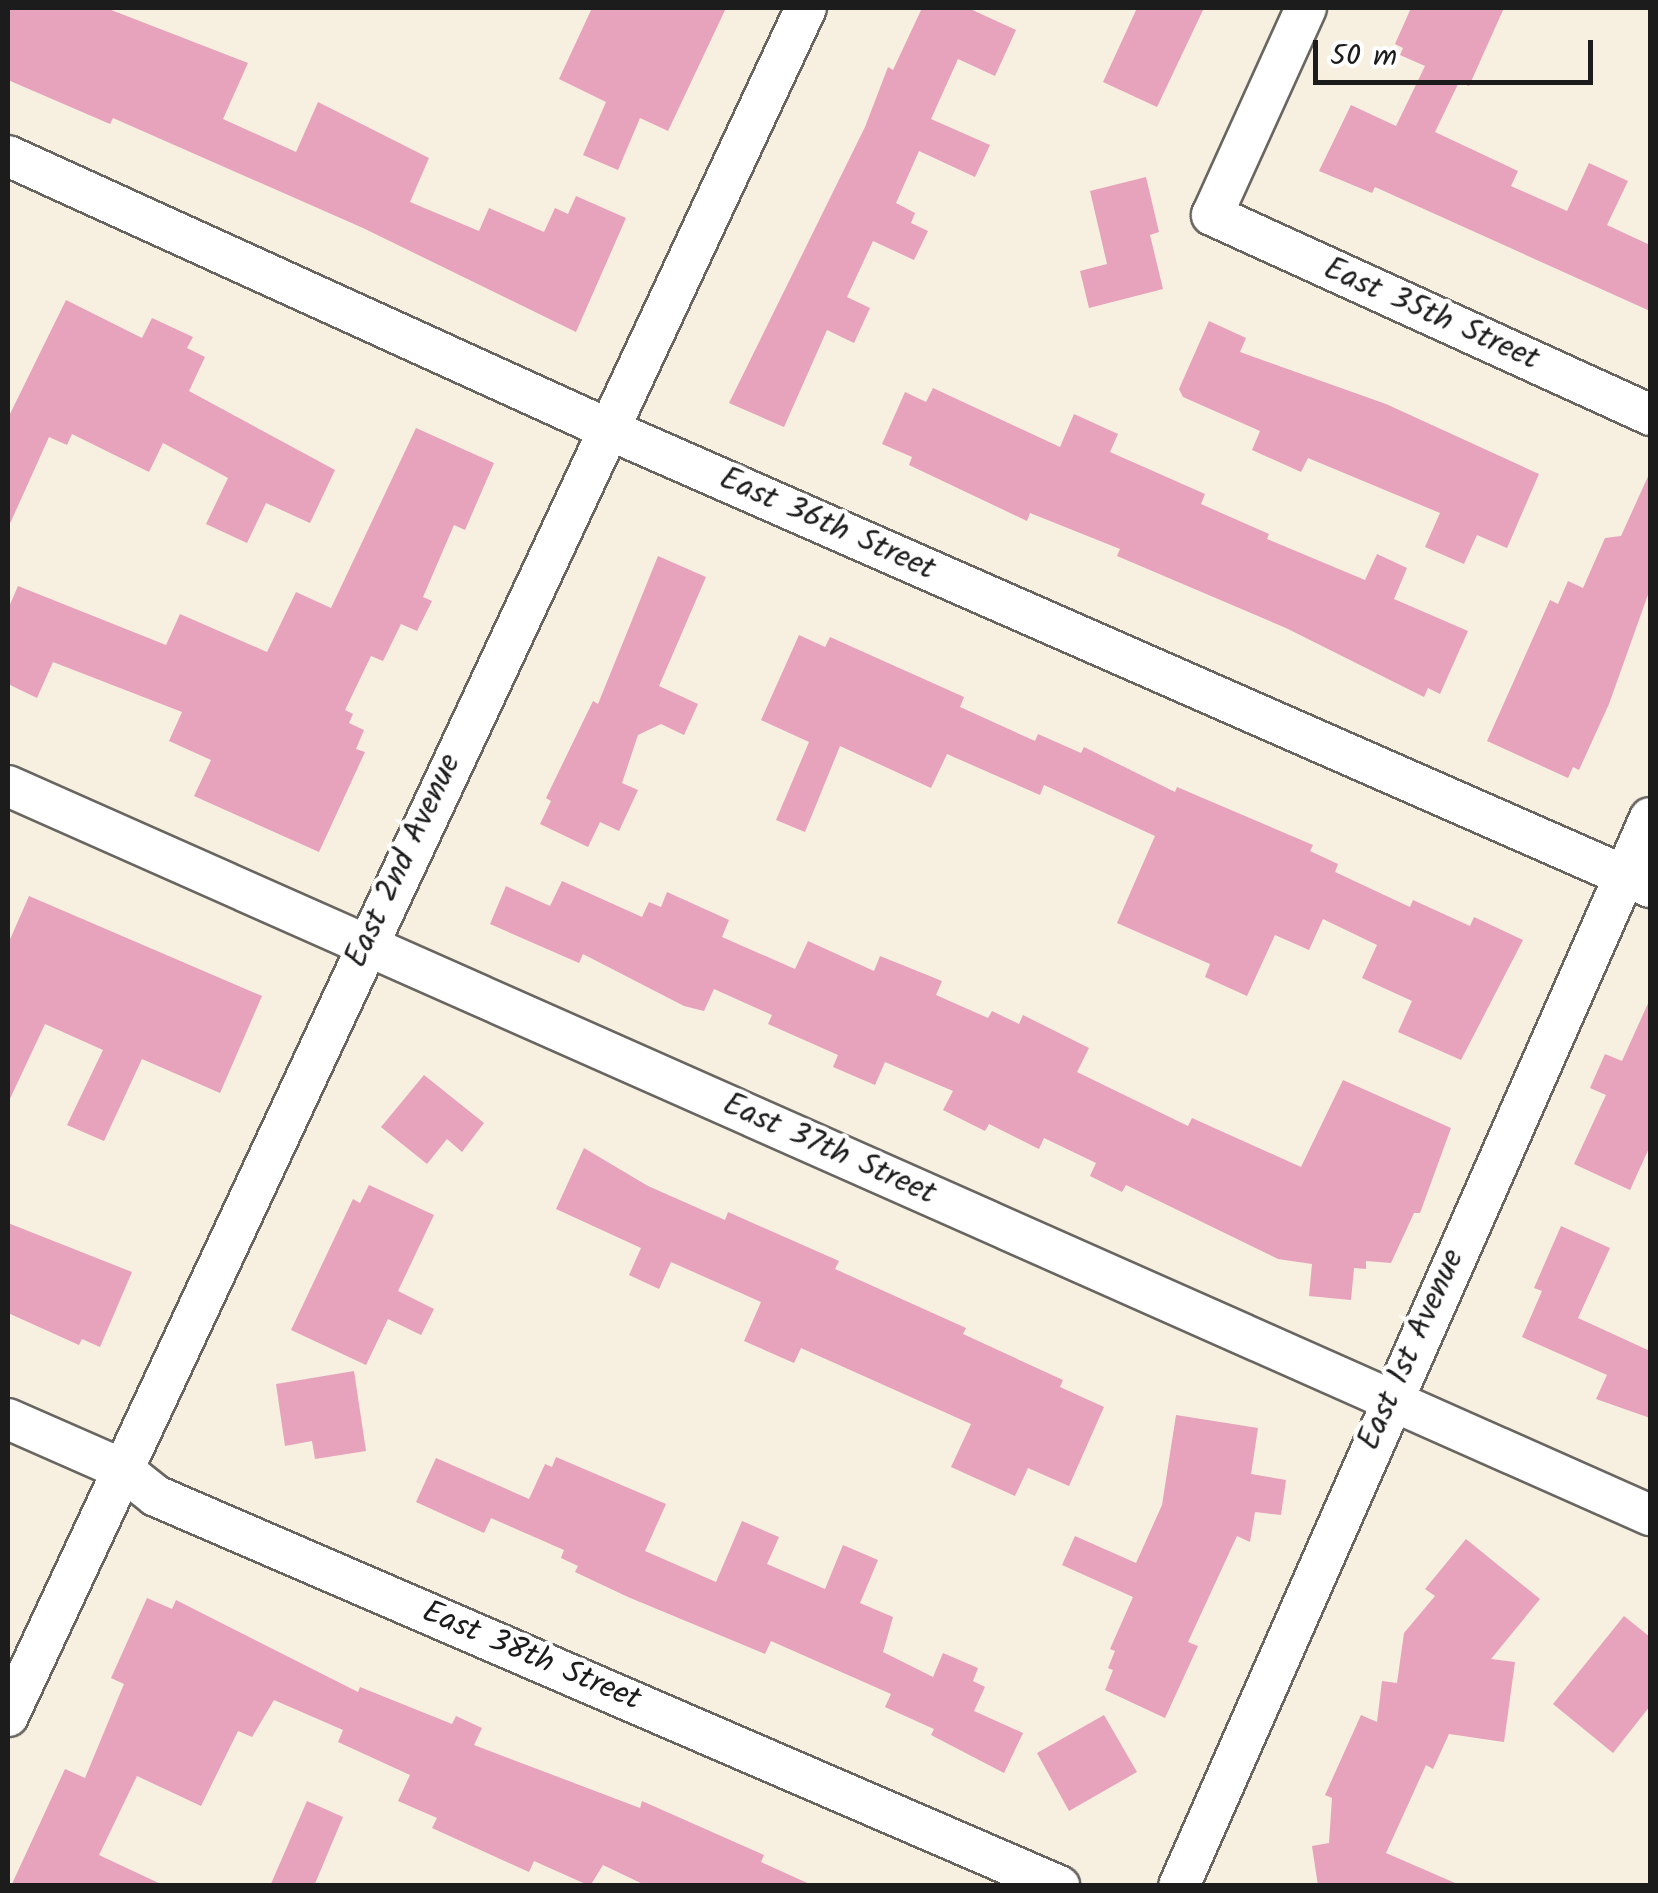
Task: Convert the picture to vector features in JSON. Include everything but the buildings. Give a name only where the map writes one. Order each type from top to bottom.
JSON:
[{"type":"street","name":"East 2nd Avenue","points":[[8,1716],[365,942],[806,8]]},
{"type":"street","name":"East 35th Street","points":[[1306,8],[1212,216],[1650,415]]},
{"type":"street","name":"East 36th Street","points":[[8,156],[610,430],[1638,881]]},
{"type":"street","name":"East 37th Street","points":[[8,786],[1650,1514]]},
{"type":"street","name":"East 1st Avenue","points":[[1179,1886],[1389,1400],[1638,881],[1650,818]]},
{"type":"street","name":"East 38th Street","points":[[8,1419],[122,1468],[156,1496],[1060,1886]]}]
